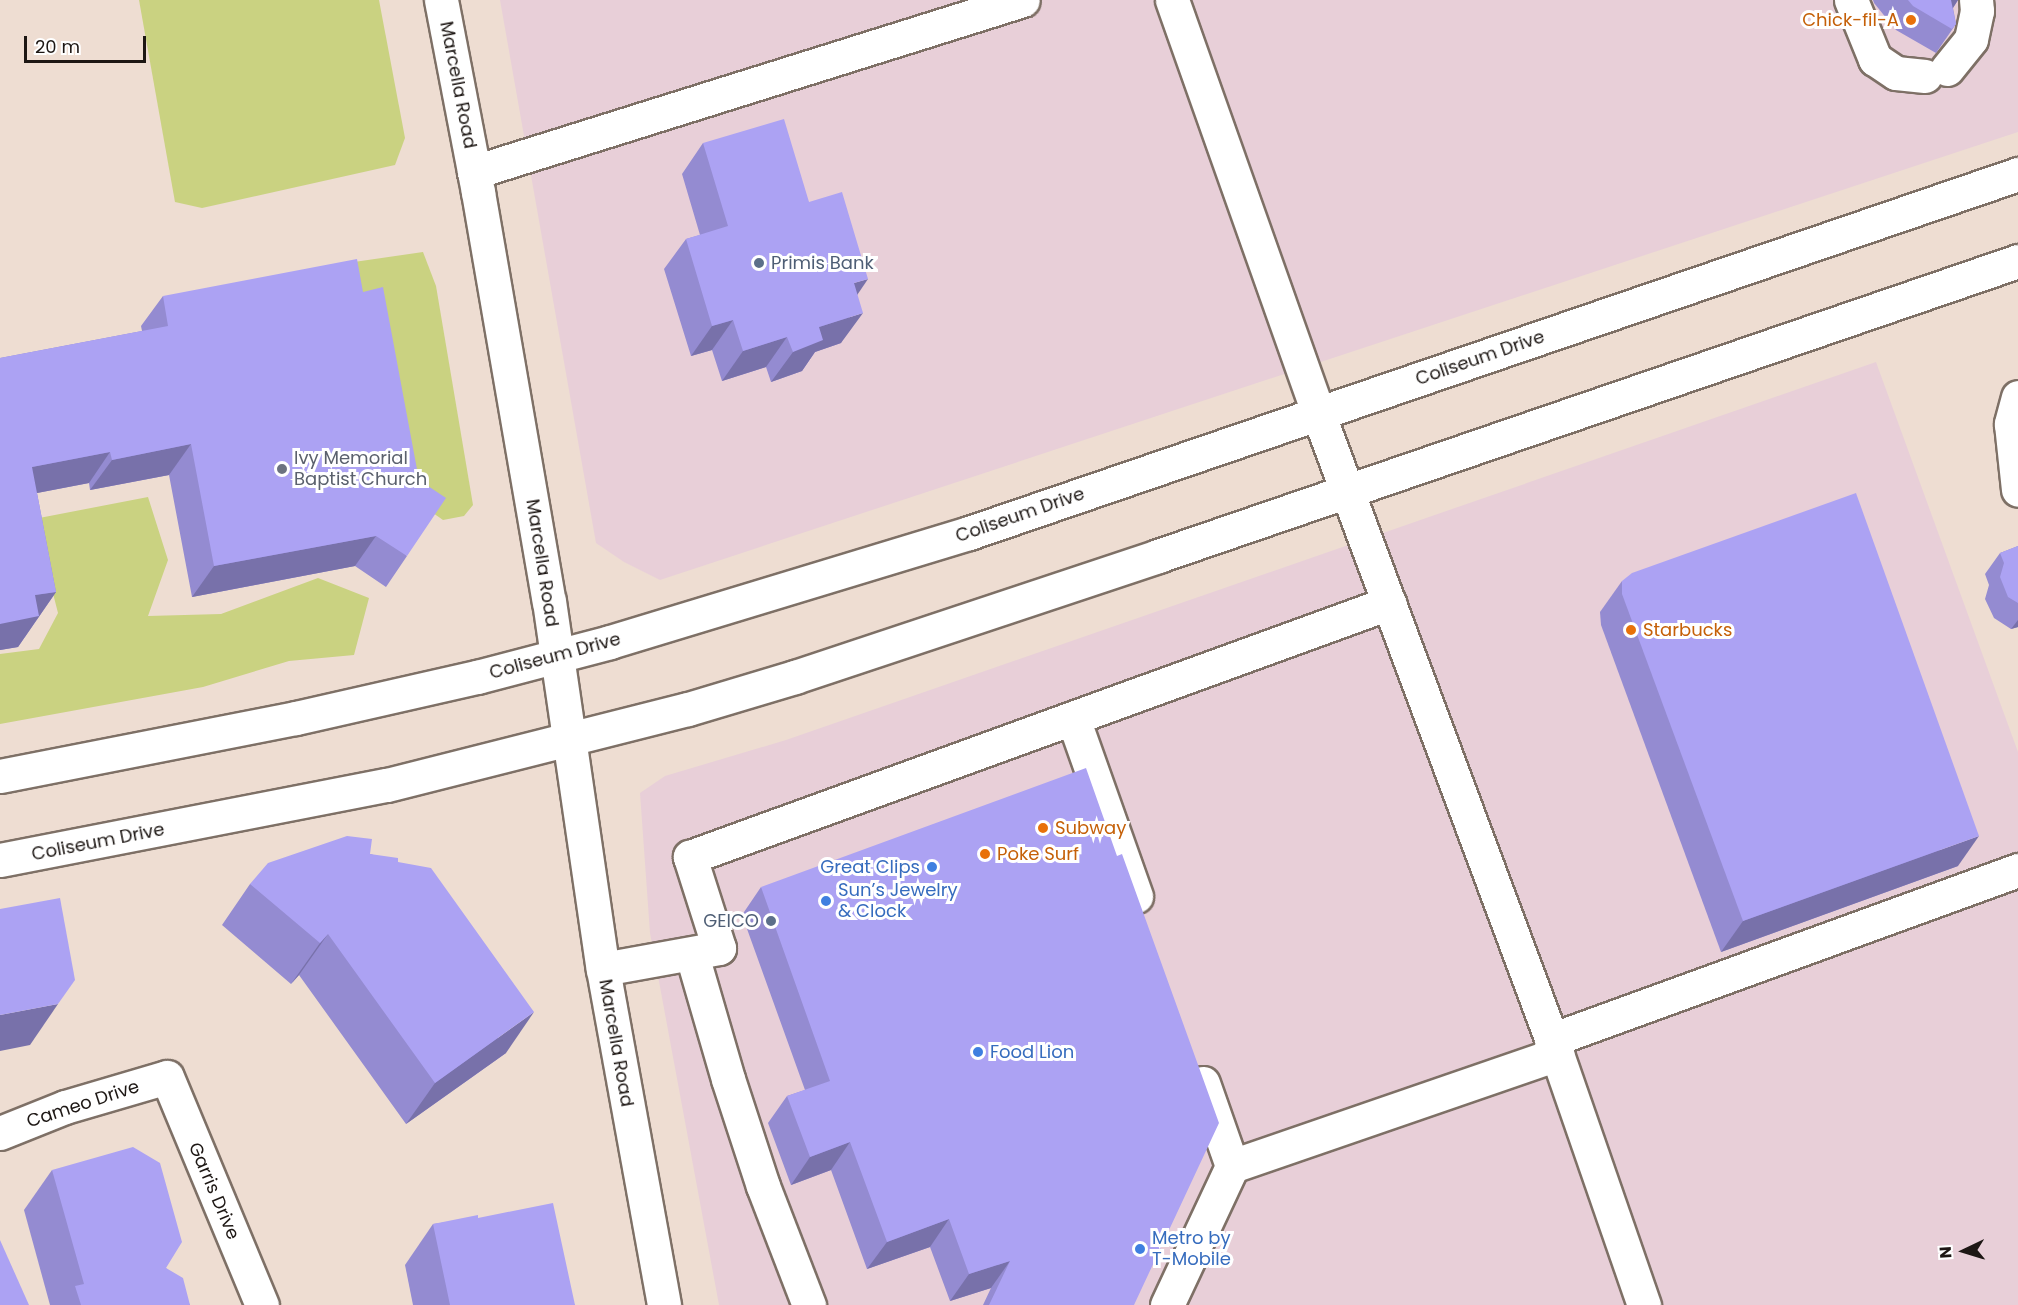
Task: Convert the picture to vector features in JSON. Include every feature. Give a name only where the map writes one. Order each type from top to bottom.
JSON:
[{"type":"street","name":"Marcella Road","points":[[441,0],[474,172],[557,655],[603,969],[664,1305]]},
{"type":"street","points":[[474,172],[1023,0]]},
{"type":"street","points":[[1172,0],[1318,413],[1554,1047],[1644,1305]]},
{"type":"street","points":[[1851,0],[1875,59],[1896,73],[1936,72],[1971,39],[1977,10],[1976,0]]},
{"type":"street","name":"Coliseum Drive","points":[[0,776],[296,718],[477,677],[969,534],[2018,174]]},
{"type":"street","name":"Coliseum Drive","points":[[0,860],[387,785],[570,741],[688,709],[795,677],[1348,491],[2018,261]]},
{"type":"street","points":[[2018,397],[2011,424],[2018,490]]},
{"type":"street","points":[[603,969],[692,955],[719,948],[690,857],[1389,603]]},
{"type":"street","points":[[1073,718],[1148,929]]},
{"type":"street","points":[[1232,1166],[1554,1047],[2018,870]]},
{"type":"street","points":[[692,955],[752,1154],[808,1305]]},
{"type":"street","points":[[1167,1305],[1232,1166],[1193,1056]]},
{"type":"street","name":"Cameo Drive","points":[[0,1133],[65,1107],[167,1077]]},
{"type":"street","name":"Garris Drive","points":[[167,1077],[262,1305]]},
{"type":"shaded area","points":[[500,0],[2018,0],[2018,132],[660,580],[624,562],[596,543]]},
{"type":"shaded area","points":[[1876,362],[2018,752],[2018,1305],[719,1305],[650,933],[640,793],[665,776],[786,740]]},
{"type":"green space","points":[[139,0],[379,0],[405,138],[395,165],[202,208],[175,202]]},
{"type":"green space","points":[[423,252],[436,286],[473,505],[464,516],[443,520],[426,508],[403,482],[354,262]]},
{"type":"green space","points":[[148,497],[168,560],[148,616],[221,614],[318,578],[369,598],[354,655],[289,661],[203,687],[0,724],[0,654],[39,649],[58,613],[34,519]]},
{"type":"building","points":[[1908,0],[1951,0],[1956,24],[1952,29],[1913,6]]},
{"type":"building","name":"Primis Bank","points":[[784,119],[809,202],[842,192],[868,279],[854,283],[863,313],[819,327],[823,340],[793,352],[787,337],[743,351],[733,320],[712,326],[686,239],[728,226],[703,143]]},
{"type":"building","name":"Ivy Memorial Baptist Church","points":[[357,259],[363,292],[383,287],[419,480],[446,498],[407,556],[376,536],[214,566],[191,444],[112,460],[110,452],[32,467],[56,592],[35,595],[39,616],[0,624],[0,358],[168,326],[163,296]]},
{"type":"building","points":[[1856,493],[1979,836],[1743,921],[1622,594],[1622,581],[1632,573]]},
{"type":"building","points":[[2018,546],[2018,603],[2008,597],[2000,577],[2004,563],[2000,553]]},
{"type":"building","points":[[1086,768],[1117,856],[1122,854],[1219,1123],[1134,1305],[989,1305],[1010,1261],[969,1274],[949,1219],[887,1242],[850,1142],[810,1157],[787,1096],[830,1081],[761,887]]},
{"type":"building","points":[[347,836],[372,839],[370,854],[398,858],[398,862],[431,868],[534,1012],[435,1083],[328,934],[320,943],[250,884],[268,863]]},
{"type":"building","points":[[60,898],[75,980],[58,1004],[0,1015],[0,909]]},
{"type":"building","points":[[133,1147],[160,1163],[182,1242],[166,1268],[183,1278],[190,1305],[81,1305],[75,1286],[84,1284],[52,1170]]},
{"type":"building","points":[[553,1203],[575,1305],[450,1305],[433,1224],[478,1215],[478,1218]]},
{"type":"building","points":[[0,1240],[29,1305],[0,1305]]},
{"type":"place","name":"Chick-fil-A","points":[[1911,20]]},
{"type":"place","name":"Primis Bank","points":[[759,263]]},
{"type":"place","name":"Ivy Memorial Baptist Church","points":[[282,469]]},
{"type":"place","name":"Starbucks","points":[[1631,630]]},
{"type":"place","name":"Subway","points":[[1043,828]]},
{"type":"place","name":"Poke Surf","points":[[985,854]]},
{"type":"place","name":"Great Clips","points":[[932,867]]},
{"type":"place","name":"Sun’s Jewelry & Clock","points":[[826,901]]},
{"type":"place","name":"GEICO","points":[[771,921]]},
{"type":"place","name":"Food Lion","points":[[978,1052]]},
{"type":"place","name":"Metro by T-Mobile","points":[[1140,1249]]}]
